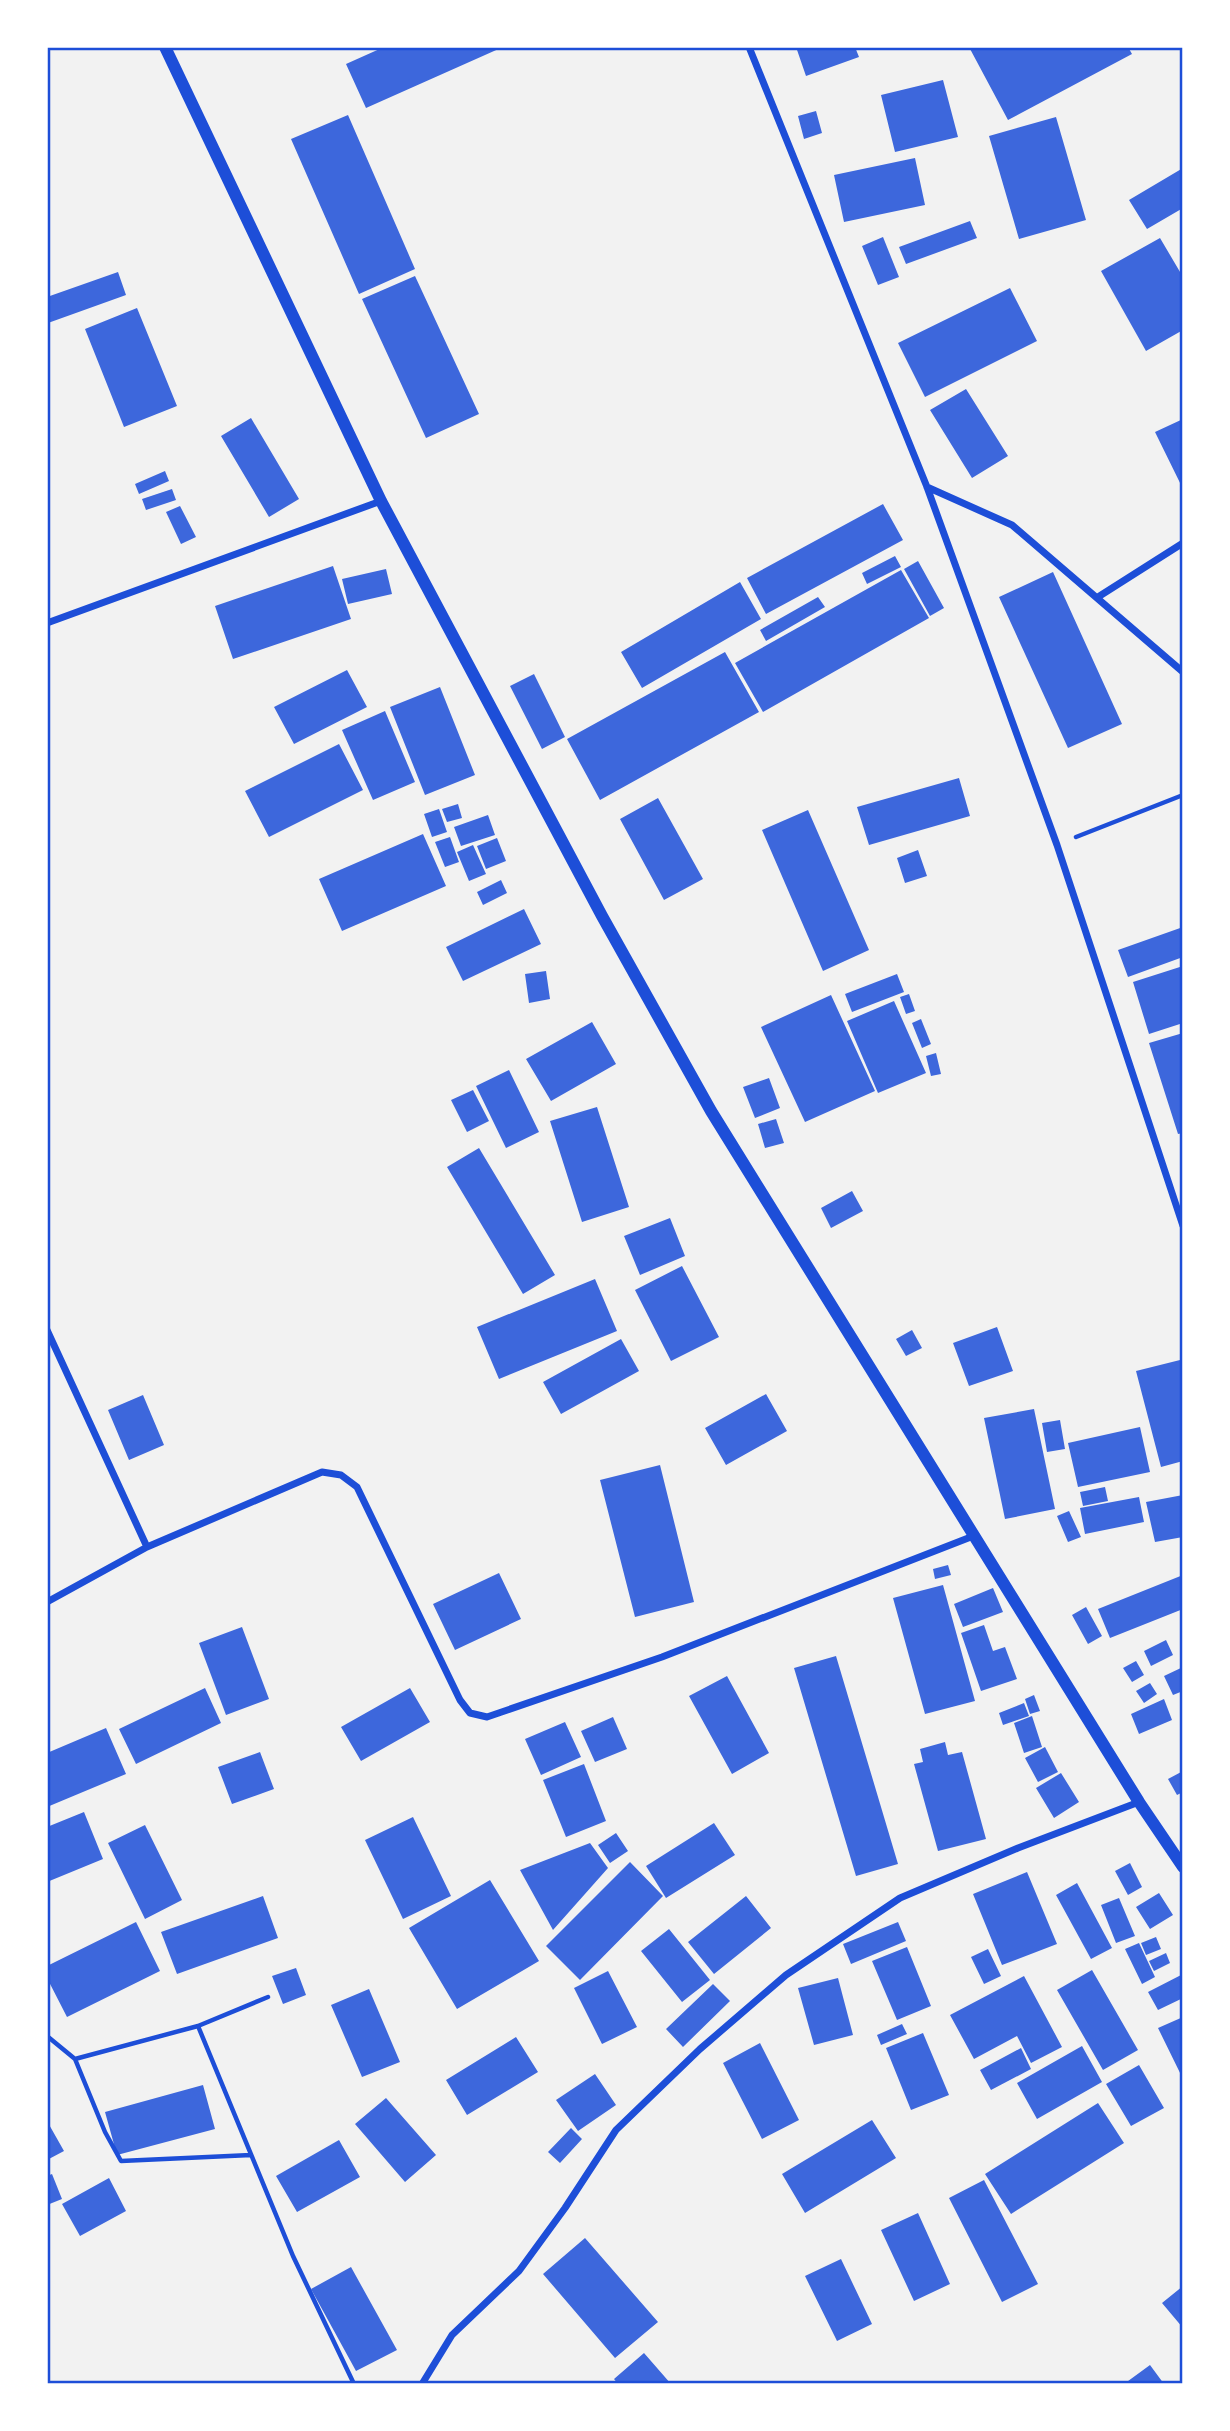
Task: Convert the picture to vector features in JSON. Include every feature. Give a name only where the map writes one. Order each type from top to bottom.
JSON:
[{"type":"street","points":[[165,47],[381,501],[602,916],[711,1111],[1139,1802],[1183,1867]]},
{"type":"street","points":[[749,47],[927,487],[1057,845],[1183,1226]]},
{"type":"street","points":[[927,487],[1012,525],[1183,672]]},
{"type":"street","points":[[47,623],[381,501]]},
{"type":"street","points":[[1098,597],[1183,544]]},
{"type":"street","points":[[47,1330],[147,1547]]},
{"type":"street","points":[[47,1602],[147,1547],[322,1472],[341,1475],[357,1487],[460,1700],[470,1713],[487,1717],[662,1657],[976,1535]]},
{"type":"street","points":[[422,2384],[452,2335],[519,2271],[565,2208],[616,2130],[700,2049],[786,1975],[900,1898],[1018,1848],[1139,1802]]},
{"type":"path","points":[[1057,845],[1183,795]]},
{"type":"path","points":[[75,2059],[198,2026],[268,1997]]},
{"type":"path","points":[[198,2026],[293,2256],[354,2384]]},
{"type":"path","points":[[47,2036],[75,2059],[104,2132],[121,2161],[251,2155]]},
{"type":"building","points":[[384,47],[503,47],[366,108],[346,64]]},
{"type":"building","points":[[796,47],[855,47],[859,57],[806,76]]},
{"type":"building","points":[[969,47],[1128,47],[1132,54],[1008,120]]},
{"type":"building","points":[[943,80],[958,137],[895,152],[881,95]]},
{"type":"building","points":[[816,111],[822,133],[804,139],[798,116]]},
{"type":"building","points":[[348,115],[415,269],[359,294],[291,139]]},
{"type":"building","points":[[1056,117],[1086,220],[1019,239],[989,136]]},
{"type":"building","points":[[915,158],[925,205],[844,222],[834,175]]},
{"type":"building","points":[[1183,168],[1183,208],[1147,229],[1129,200]]},
{"type":"building","points":[[970,221],[977,238],[906,264],[899,247]]},
{"type":"building","points":[[883,237],[899,277],[878,285],[862,246]]},
{"type":"building","points":[[1160,238],[1183,277],[1183,330],[1146,351],[1101,271]]},
{"type":"building","points":[[118,272],[126,295],[48,323],[47,297]]},
{"type":"building","points":[[415,276],[479,414],[426,438],[362,299]]},
{"type":"building","points":[[1010,288],[1037,341],[925,397],[898,343]]},
{"type":"building","points":[[137,308],[177,406],[124,427],[85,329]]},
{"type":"building","points":[[966,389],[1008,456],[972,478],[930,410]]},
{"type":"building","points":[[251,418],[299,499],[269,517],[221,436]]},
{"type":"building","points":[[1183,419],[1183,489],[1155,432]]},
{"type":"building","points":[[165,471],[169,481],[139,494],[135,484]]},
{"type":"building","points":[[172,489],[176,500],[146,510],[142,499]]},
{"type":"building","points":[[883,504],[903,540],[766,614],[747,578]]},
{"type":"building","points":[[180,506],[196,537],[181,544],[166,512]]},
{"type":"building","points":[[895,556],[901,567],[867,584],[862,573]]},
{"type":"building","points":[[918,561],[944,608],[930,616],[904,569]]},
{"type":"building","points":[[333,566],[351,619],[233,659],[215,606]]},
{"type":"building","points":[[386,569],[392,594],[348,604],[342,579]]},
{"type":"building","points":[[901,570],[929,618],[763,712],[735,663]]},
{"type":"building","points":[[1053,572],[1122,724],[1068,748],[999,597]]},
{"type":"building","points":[[740,582],[761,619],[642,688],[621,652]]},
{"type":"building","points":[[818,597],[825,607],[766,641],[760,630]]},
{"type":"building","points":[[725,652],[759,712],[600,800],[567,739]]},
{"type":"building","points":[[347,670],[367,707],[294,744],[274,707]]},
{"type":"building","points":[[534,674],[565,737],[542,749],[510,686]]},
{"type":"building","points":[[440,687],[475,775],[425,795],[390,707]]},
{"type":"building","points":[[385,711],[415,782],[373,800],[342,730]]},
{"type":"building","points":[[339,744],[363,790],[269,837],[245,791]]},
{"type":"building","points":[[959,778],[970,816],[869,845],[857,807]]},
{"type":"building","points":[[658,798],[703,879],[664,900],[620,819]]},
{"type":"building","points":[[458,804],[462,818],[447,822],[442,809]]},
{"type":"building","points":[[439,809],[447,832],[432,837],[424,814]]},
{"type":"building","points":[[808,810],[869,950],[823,971],[762,830]]},
{"type":"building","points":[[488,815],[495,835],[461,846],[454,827]]},
{"type":"building","points":[[423,834],[446,886],[342,931],[319,879]]},
{"type":"building","points":[[450,837],[459,862],[445,867],[435,842]]},
{"type":"building","points":[[497,838],[506,861],[486,869],[477,846]]},
{"type":"building","points":[[473,845],[486,874],[469,881],[457,852]]},
{"type":"building","points":[[918,850],[927,876],[905,883],[897,858]]},
{"type":"building","points":[[501,880],[507,893],[483,905],[477,892]]},
{"type":"building","points":[[524,909],[541,944],[463,981],[446,947]]},
{"type":"building","points":[[1183,927],[1183,957],[1128,977],[1118,950]]},
{"type":"building","points":[[1183,966],[1183,1023],[1149,1034],[1133,982]]},
{"type":"building","points":[[546,971],[550,999],[529,1003],[525,974]]},
{"type":"building","points":[[897,974],[904,992],[852,1012],[845,994]]},
{"type":"building","points":[[909,994],[915,1011],[906,1014],[900,997]]},
{"type":"building","points":[[831,995],[875,1091],[805,1122],[761,1027]]},
{"type":"building","points":[[894,1001],[926,1073],[878,1093],[847,1021]]},
{"type":"building","points":[[921,1019],[931,1044],[922,1048],[912,1023]]},
{"type":"building","points":[[592,1022],[616,1064],[551,1101],[526,1059]]},
{"type":"building","points":[[1183,1033],[1183,1133],[1178,1134],[1149,1043]]},
{"type":"building","points":[[936,1053],[941,1074],[931,1076],[926,1056]]},
{"type":"building","points":[[509,1070],[539,1132],[506,1148],[476,1086]]},
{"type":"building","points":[[769,1078],[780,1108],[755,1118],[743,1087]]},
{"type":"building","points":[[473,1090],[489,1121],[467,1132],[451,1100]]},
{"type":"building","points":[[597,1107],[629,1207],[582,1222],[550,1121]]},
{"type":"building","points":[[776,1119],[784,1143],[765,1148],[758,1124]]},
{"type":"building","points":[[479,1148],[555,1275],[523,1294],[447,1167]]},
{"type":"building","points":[[852,1191],[863,1211],[831,1228],[821,1208]]},
{"type":"building","points":[[670,1218],[685,1256],[640,1275],[624,1236]]},
{"type":"building","points":[[682,1266],[719,1337],[671,1361],[635,1290]]},
{"type":"building","points":[[595,1279],[617,1331],[499,1379],[477,1327]]},
{"type":"building","points":[[997,1327],[1013,1371],[969,1386],[953,1343]]},
{"type":"building","points":[[912,1330],[922,1348],[906,1356],[896,1339]]},
{"type":"building","points":[[621,1339],[639,1371],[561,1414],[543,1382]]},
{"type":"building","points":[[1180,1360],[1183,1461],[1161,1467],[1136,1371]]},
{"type":"building","points":[[766,1394],[787,1431],[726,1465],[705,1428]]},
{"type":"building","points":[[143,1395],[164,1445],[129,1460],[108,1410]]},
{"type":"building","points":[[1034,1409],[1055,1509],[1005,1519],[984,1418]]},
{"type":"building","points":[[1060,1420],[1065,1449],[1047,1452],[1042,1423]]},
{"type":"building","points":[[1140,1427],[1150,1472],[1078,1487],[1068,1443]]},
{"type":"building","points":[[660,1465],[694,1602],[635,1617],[600,1480]]},
{"type":"building","points":[[1105,1487],[1108,1501],[1083,1506],[1080,1492]]},
{"type":"building","points":[[1183,1495],[1183,1537],[1155,1542],[1146,1502]]},
{"type":"building","points":[[1139,1497],[1144,1522],[1085,1534],[1080,1508]]},
{"type":"building","points":[[1069,1511],[1081,1537],[1068,1542],[1057,1516]]},
{"type":"building","points":[[948,1565],[951,1575],[935,1579],[933,1569]]},
{"type":"building","points":[[499,1573],[521,1619],[455,1650],[433,1604]]},
{"type":"building","points":[[1183,1575],[1183,1609],[1110,1638],[1098,1609]]},
{"type":"building","points":[[943,1585],[975,1701],[925,1714],[893,1598]]},
{"type":"building","points":[[993,1588],[1003,1612],[963,1627],[954,1604]]},
{"type":"building","points":[[1086,1607],[1102,1636],[1088,1644],[1072,1615]]},
{"type":"building","points":[[984,1625],[993,1651],[1005,1647],[1017,1679],[981,1691],[961,1633]]},
{"type":"building","points":[[242,1627],[269,1699],[226,1715],[199,1643]]},
{"type":"building","points":[[1166,1640],[1173,1655],[1151,1666],[1144,1651]]},
{"type":"building","points":[[836,1656],[898,1864],[856,1876],[794,1668]]},
{"type":"building","points":[[1136,1661],[1144,1675],[1132,1682],[1123,1668]]},
{"type":"building","points":[[1183,1667],[1183,1691],[1173,1695],[1164,1676]]},
{"type":"building","points":[[727,1676],[769,1753],[732,1774],[689,1696]]},
{"type":"building","points":[[1150,1683],[1157,1694],[1144,1703],[1136,1691]]},
{"type":"building","points":[[205,1688],[221,1723],[136,1764],[119,1729]]},
{"type":"building","points":[[410,1688],[430,1722],[361,1761],[341,1727]]},
{"type":"building","points":[[1034,1695],[1040,1711],[1030,1714],[1025,1699]]},
{"type":"building","points":[[1164,1699],[1172,1720],[1139,1734],[1131,1714]]},
{"type":"building","points":[[1024,1703],[1029,1716],[1003,1725],[999,1713]]},
{"type":"building","points":[[1032,1716],[1042,1747],[1024,1753],[1014,1723]]},
{"type":"building","points":[[613,1717],[627,1749],[595,1762],[581,1731]]},
{"type":"building","points":[[565,1722],[581,1757],[541,1775],[525,1739]]},
{"type":"building","points":[[106,1728],[126,1774],[47,1807],[47,1753]]},
{"type":"building","points":[[945,1742],[948,1755],[962,1752],[986,1839],[938,1851],[914,1764],[923,1762],[920,1749]]},
{"type":"building","points":[[1045,1747],[1058,1772],[1038,1782],[1025,1758]]},
{"type":"building","points":[[260,1752],[274,1789],[232,1804],[218,1767]]},
{"type":"building","points":[[584,1764],[606,1821],[566,1837],[543,1780]]},
{"type":"building","points":[[1183,1771],[1183,1792],[1177,1795],[1168,1779]]},
{"type":"building","points":[[1061,1773],[1079,1802],[1054,1818],[1036,1788]]},
{"type":"building","points":[[84,1812],[103,1859],[47,1882],[47,1827]]},
{"type":"building","points":[[413,1817],[451,1896],[403,1919],[365,1840]]},
{"type":"building","points":[[714,1823],[735,1855],[666,1898],[646,1866]]},
{"type":"building","points":[[145,1825],[182,1900],[145,1919],[108,1843]]},
{"type":"building","points":[[616,1833],[628,1851],[610,1863],[598,1845]]},
{"type":"building","points":[[590,1843],[608,1868],[553,1930],[520,1870]]},
{"type":"building","points":[[630,1862],[663,1896],[580,1980],[546,1946]]},
{"type":"building","points":[[1130,1863],[1142,1887],[1128,1895],[1115,1871]]},
{"type":"building","points":[[1027,1872],[1057,1944],[1002,1965],[973,1894]]},
{"type":"building","points":[[490,1880],[539,1961],[457,2009],[409,1928]]},
{"type":"building","points":[[1077,1883],[1112,1948],[1091,1959],[1056,1895]]},
{"type":"building","points":[[1159,1893],[1173,1915],[1150,1929],[1136,1907]]},
{"type":"building","points":[[263,1896],[278,1938],[177,1974],[161,1932]]},
{"type":"building","points":[[746,1896],[771,1928],[714,1974],[688,1942]]},
{"type":"building","points":[[1119,1898],[1135,1936],[1116,1943],[1101,1905]]},
{"type":"building","points":[[136,1922],[160,1971],[67,2017],[47,1978],[47,1966]]},
{"type":"building","points":[[898,1922],[906,1941],[851,1964],[843,1944]]},
{"type":"building","points":[[669,1929],[710,1980],[682,2002],[641,1951]]},
{"type":"building","points":[[1156,1937],[1161,1949],[1146,1955],[1141,1943]]},
{"type":"building","points":[[1139,1943],[1155,1977],[1142,1984],[1125,1949]]},
{"type":"building","points":[[907,1947],[931,2006],[897,2020],[872,1961]]},
{"type":"building","points":[[988,1949],[1001,1976],[984,1984],[971,1957]]},
{"type":"building","points":[[1166,1953],[1170,1963],[1154,1971],[1149,1961]]},
{"type":"building","points":[[296,1968],[306,1995],[283,2004],[272,1976]]},
{"type":"building","points":[[1092,1970],[1138,2050],[1103,2070],[1057,1990]]},
{"type":"building","points":[[608,1971],[637,2027],[602,2044],[574,1988]]},
{"type":"building","points":[[1183,1974],[1183,1998],[1158,2010],[1148,1992]]},
{"type":"building","points":[[1024,1976],[1062,2047],[1031,2063],[1017,2036],[974,2059],[950,2015]]},
{"type":"building","points":[[838,1978],[853,2035],[814,2045],[798,1988]]},
{"type":"building","points":[[713,1984],[730,2001],[683,2047],[666,2029]]},
{"type":"building","points":[[369,1989],[400,2062],[362,2077],[331,2005]]},
{"type":"building","points":[[1183,2017],[1183,2079],[1158,2028]]},
{"type":"building","points":[[902,2024],[907,2034],[881,2045],[877,2035]]},
{"type":"building","points":[[923,2033],[949,2095],[911,2110],[886,2048]]},
{"type":"building","points":[[516,2037],[538,2072],[467,2115],[446,2080]]},
{"type":"building","points":[[760,2043],[799,2120],[762,2139],[723,2063]]},
{"type":"building","points":[[1082,2046],[1102,2082],[1037,2119],[1017,2083]]},
{"type":"building","points":[[1021,2048],[1031,2069],[991,2090],[980,2070]]},
{"type":"building","points":[[1139,2065],[1164,2108],[1131,2126],[1106,2084]]},
{"type":"building","points":[[595,2074],[616,2105],[578,2131],[556,2100]]},
{"type":"building","points":[[203,2085],[215,2129],[117,2155],[105,2112]]},
{"type":"building","points":[[386,2098],[436,2155],[405,2182],[355,2124]]},
{"type":"building","points":[[1098,2103],[1124,2143],[1011,2214],[985,2174]]},
{"type":"building","points":[[872,2120],[896,2158],[805,2213],[782,2174]]},
{"type":"building","points":[[47,2121],[64,2151],[47,2160]]},
{"type":"building","points":[[571,2128],[582,2139],[560,2163],[548,2152]]},
{"type":"building","points":[[339,2140],[360,2177],[297,2212],[276,2176]]},
{"type":"building","points":[[52,2174],[62,2199],[47,2205],[47,2176]]},
{"type":"building","points":[[109,2178],[126,2211],[80,2236],[62,2204]]},
{"type":"building","points":[[984,2180],[1038,2284],[1002,2302],[949,2198]]},
{"type":"building","points":[[918,2213],[950,2284],[914,2301],[881,2230]]},
{"type":"building","points":[[585,2238],[658,2322],[615,2358],[543,2274]]},
{"type":"building","points":[[841,2259],[872,2324],[837,2341],[805,2276]]},
{"type":"building","points":[[351,2267],[397,2350],[356,2371],[311,2289]]},
{"type":"building","points":[[1183,2286],[1183,2328],[1162,2303]]},
{"type":"building","points":[[644,2353],[671,2384],[618,2384],[614,2379]]},
{"type":"building","points":[[1150,2365],[1164,2384],[1124,2384]]}]
